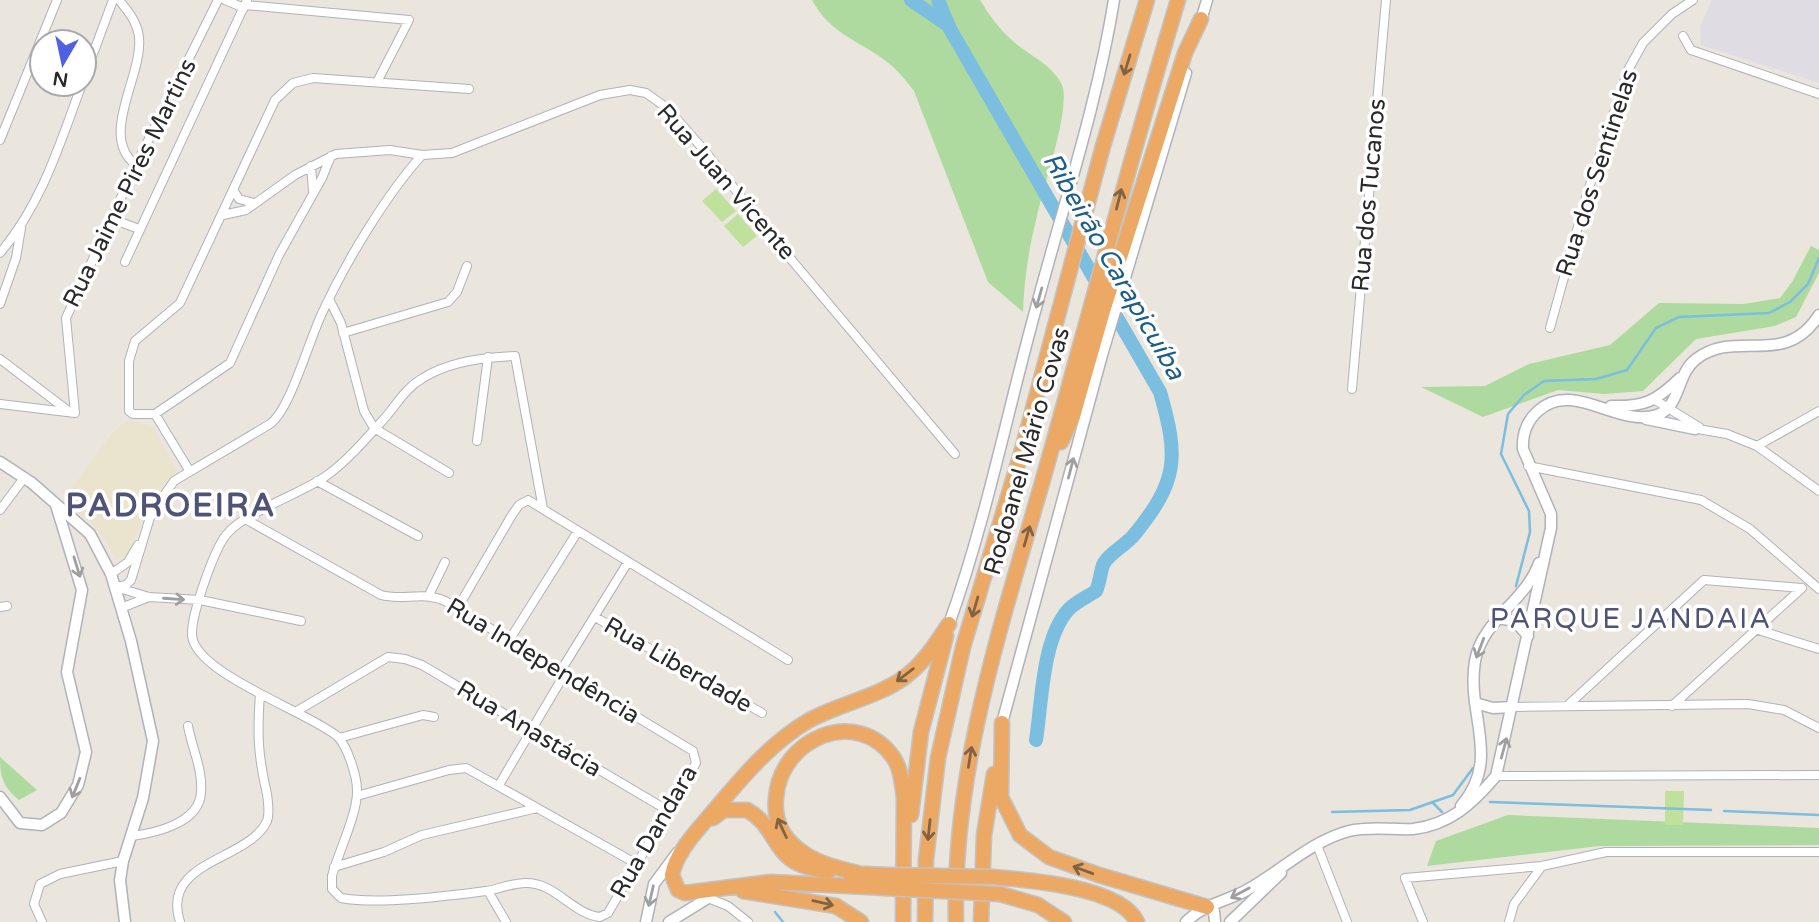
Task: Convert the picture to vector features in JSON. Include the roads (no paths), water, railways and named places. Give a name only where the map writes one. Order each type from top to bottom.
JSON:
[{"type":"highway","name":"Rodoanel Mário Covas","points":[[925,922],[929,830],[945,723],[963,647],[1147,0]]},
{"type":"highway","name":"Rodoanel Mário Covas","points":[[956,922],[957,855],[978,715],[1129,162],[1178,0]]},
{"type":"highway","points":[[1049,457],[1062,441],[1073,416],[1102,311],[1185,53],[1201,19]]},
{"type":"highway","points":[[861,922],[836,906],[734,889],[685,893],[673,883],[673,869],[693,835],[746,774],[790,733],[809,721],[905,677],[930,654],[949,624]]},
{"type":"highway","points":[[905,864],[921,733],[949,624]]},
{"type":"highway","points":[[1002,723],[1001,797],[1020,835],[1049,857],[1207,907]]},
{"type":"highway","points":[[981,922],[984,835],[1002,723]]},
{"type":"highway","points":[[903,922],[905,864],[904,798],[901,778],[893,757],[865,736],[844,732],[818,736],[794,751],[777,782],[778,824],[797,849],[811,858],[886,881],[1000,894],[1038,905],[1064,922]]},
{"type":"highway","points":[[693,835],[724,810],[747,810],[761,822],[786,857],[821,871],[858,873]]},
{"type":"highway","points":[[708,898],[755,883],[993,877],[1172,898]]},
{"type":"highway","points":[[1031,880],[1110,897],[1125,906],[1137,922]]},
{"type":"main road","points":[[949,624],[986,505],[1064,211],[1100,70],[1114,0]]},
{"type":"main road","points":[[1002,723],[1112,324],[1207,0]]},
{"type":"main road","points":[[1640,418],[1657,415],[1669,407],[1690,363],[1710,352],[1739,346],[1781,345],[1797,339],[1814,328],[1819,314]]},
{"type":"main road","points":[[1596,405],[1632,406],[1655,400],[1682,376]]},
{"type":"main road","points":[[1186,922],[1207,907],[1230,899],[1293,862],[1317,845],[1351,831],[1413,828],[1450,819],[1475,801],[1496,776],[1551,528],[1551,514],[1528,466],[1522,439],[1532,417],[1543,407],[1567,400],[1695,429]]},
{"type":"main road","points":[[0,462],[24,478],[90,534],[116,587],[153,741],[143,798],[123,861],[120,880],[125,922]]},
{"type":"main road","points":[[0,797],[20,822],[33,827],[42,825],[54,820],[72,799],[83,768],[84,735],[67,672],[82,590],[55,503]]},
{"type":"main road","points":[[1450,819],[1470,795],[1482,767],[1475,702],[1476,658],[1485,634],[1526,590],[1551,528]]},
{"type":"main road","points":[[1498,618],[1515,621],[1528,636]]},
{"type":"main road","points":[[1475,702],[1493,708],[1512,707]]},
{"type":"main road","points":[[646,922],[654,884],[662,870],[693,835]]},
{"type":"main road","points":[[1230,922],[1293,862]]},
{"type":"main road","points":[[669,922],[708,898]]},
{"type":"main road","points":[[1207,907],[1214,911],[1215,922]]},
{"type":"street","points":[[0,140],[57,0]]},
{"type":"street","points":[[98,40],[113,0]]},
{"type":"street","points":[[119,0],[130,13],[139,36],[137,66],[124,108],[120,138],[128,159],[136,165]]},
{"type":"street","name":"Rua Jaime Pires Martins","points":[[72,412],[65,318],[136,165],[218,0]]},
{"type":"street","points":[[225,0],[409,20],[377,82]]},
{"type":"street","name":"Rua dos Tucanos","points":[[1352,389],[1386,0]]},
{"type":"street","name":"Rua dos Sentinelas","points":[[1550,328],[1587,194],[1628,69],[1643,43],[1693,0]]},
{"type":"street","points":[[125,262],[245,4]]},
{"type":"street","points":[[1683,36],[1690,50],[1819,94]]},
{"type":"street","points":[[331,156],[230,363],[155,414],[133,414],[129,411],[129,361],[135,341],[180,303],[223,215],[269,110],[283,90],[293,82],[313,78],[469,89]]},
{"type":"street","name":"Rua Juan Vicente","points":[[223,215],[236,214],[331,156],[352,151],[390,150],[422,155],[452,153],[600,95],[630,90],[646,93],[667,108],[704,150],[779,245],[955,454]]},
{"type":"street","points":[[0,304],[16,258],[22,228],[44,182],[77,98]]},
{"type":"street","points":[[390,150],[408,160],[412,167]]},
{"type":"street","points":[[111,574],[128,562],[163,493],[189,470],[281,415],[305,351],[329,299],[422,155]]},
{"type":"street","points":[[311,166],[313,191]]},
{"type":"street","points":[[234,191],[239,198],[254,203]]},
{"type":"street","points":[[112,219],[139,229]]},
{"type":"street","points":[[0,253],[22,228]]},
{"type":"street","points":[[343,333],[448,302],[457,292],[467,266]]},
{"type":"street","points":[[329,299],[343,333],[357,391],[374,428],[449,473]]},
{"type":"street","points":[[506,922],[488,891],[352,900],[341,898],[332,889],[334,867],[357,796],[352,767],[339,738],[208,661],[196,648],[192,635],[200,600],[221,543],[232,528],[328,474],[424,377],[488,357],[515,356],[543,509]]},
{"type":"street","points":[[477,442],[488,357]]},
{"type":"street","points":[[0,359],[72,412]]},
{"type":"street","points":[[1655,400],[1669,407],[1679,417],[1708,431],[1756,446],[1819,491]]},
{"type":"street","points":[[0,404],[72,412]]},
{"type":"street","points":[[1756,446],[1819,411]]},
{"type":"street","points":[[155,414],[189,470]]},
{"type":"street","points":[[1657,415],[1708,431]]},
{"type":"street","points":[[1528,466],[1700,500],[1750,529],[1819,589]]},
{"type":"street","points":[[328,474],[337,494]]},
{"type":"street","points":[[0,510],[24,478]]},
{"type":"street","points":[[317,481],[418,536]]},
{"type":"street","points":[[457,609],[519,505],[528,500],[788,660]]},
{"type":"street","name":"Rua Independência","points":[[247,520],[363,586],[394,598],[429,595],[457,609],[686,747]]},
{"type":"street","points":[[508,642],[578,531]]},
{"type":"street","points":[[116,587],[126,585],[131,580],[140,542]]},
{"type":"street","points":[[429,595],[445,562]]},
{"type":"street","points":[[499,785],[628,562]]},
{"type":"street","points":[[1566,706],[1704,580],[1801,588]]},
{"type":"street","points":[[1672,706],[1809,581]]},
{"type":"street","points":[[116,587],[149,597],[200,600],[301,621]]},
{"type":"street","points":[[121,608],[149,597]]},
{"type":"street","name":"Rua Liberdade","points":[[595,617],[762,713]]},
{"type":"street","points":[[1755,629],[1819,649]]},
{"type":"street","name":"Rua Anastácia","points":[[297,711],[388,657],[415,662],[667,810]]},
{"type":"street","points":[[180,922],[178,901],[189,878],[259,832],[268,820],[268,800],[257,748],[260,694]]},
{"type":"street","points":[[1512,707],[1766,706],[1784,710],[1819,728]]},
{"type":"street","points":[[339,738],[423,715],[434,717]]},
{"type":"street","points":[[132,836],[153,834],[173,825],[183,820],[197,806],[202,793],[188,726]]},
{"type":"street","name":"Rua Dandara","points":[[488,891],[523,883],[536,884],[600,917],[608,913],[696,763],[696,755],[686,747]]},
{"type":"street","points":[[357,796],[458,768],[479,773],[635,863]]},
{"type":"street","points":[[1496,776],[1819,775]]},
{"type":"street","points":[[334,867],[384,852],[422,835],[537,807]]},
{"type":"street","points":[[1317,845],[1347,922]]},
{"type":"street","points":[[1423,922],[1405,878],[1542,866],[1606,852],[1819,852]]},
{"type":"street","points":[[42,922],[34,904],[40,884],[60,874],[123,861]]},
{"type":"street","points":[[1510,922],[1514,904],[1542,866]]},
{"type":"street","points":[[708,898],[728,906],[748,922]]},
{"type":"waterway","points":[[911,0],[949,26]]},
{"type":"waterway","name":"Ribeirão Carapicuíba","points":[[938,0],[950,29],[1160,392],[1170,435],[1171,468],[1159,499],[1134,535],[1105,561],[1096,591],[1069,609],[1053,636],[1045,671],[1036,740]]},
{"type":"waterway","points":[[1516,586],[1530,532],[1529,511],[1501,454],[1508,414],[1524,395],[1544,381],[1596,379],[1627,370],[1656,328],[1679,317],[1769,313],[1790,302],[1808,284],[1819,258]]},
{"type":"waterway","points":[[1332,812],[1410,810],[1453,795],[1473,768]]},
{"type":"waterway","points":[[1432,802],[1442,812]]},
{"type":"waterway","points":[[1490,802],[1711,810]]},
{"type":"waterway","points":[[1724,811],[1819,815]]},
{"type":"waterway","points":[[775,912],[783,922]]},
{"type":"district","name":"PADROEIRA","points":[[171,506]]},
{"type":"district","name":"PARQUE JANDAIA","points":[[1631,619]]}]
